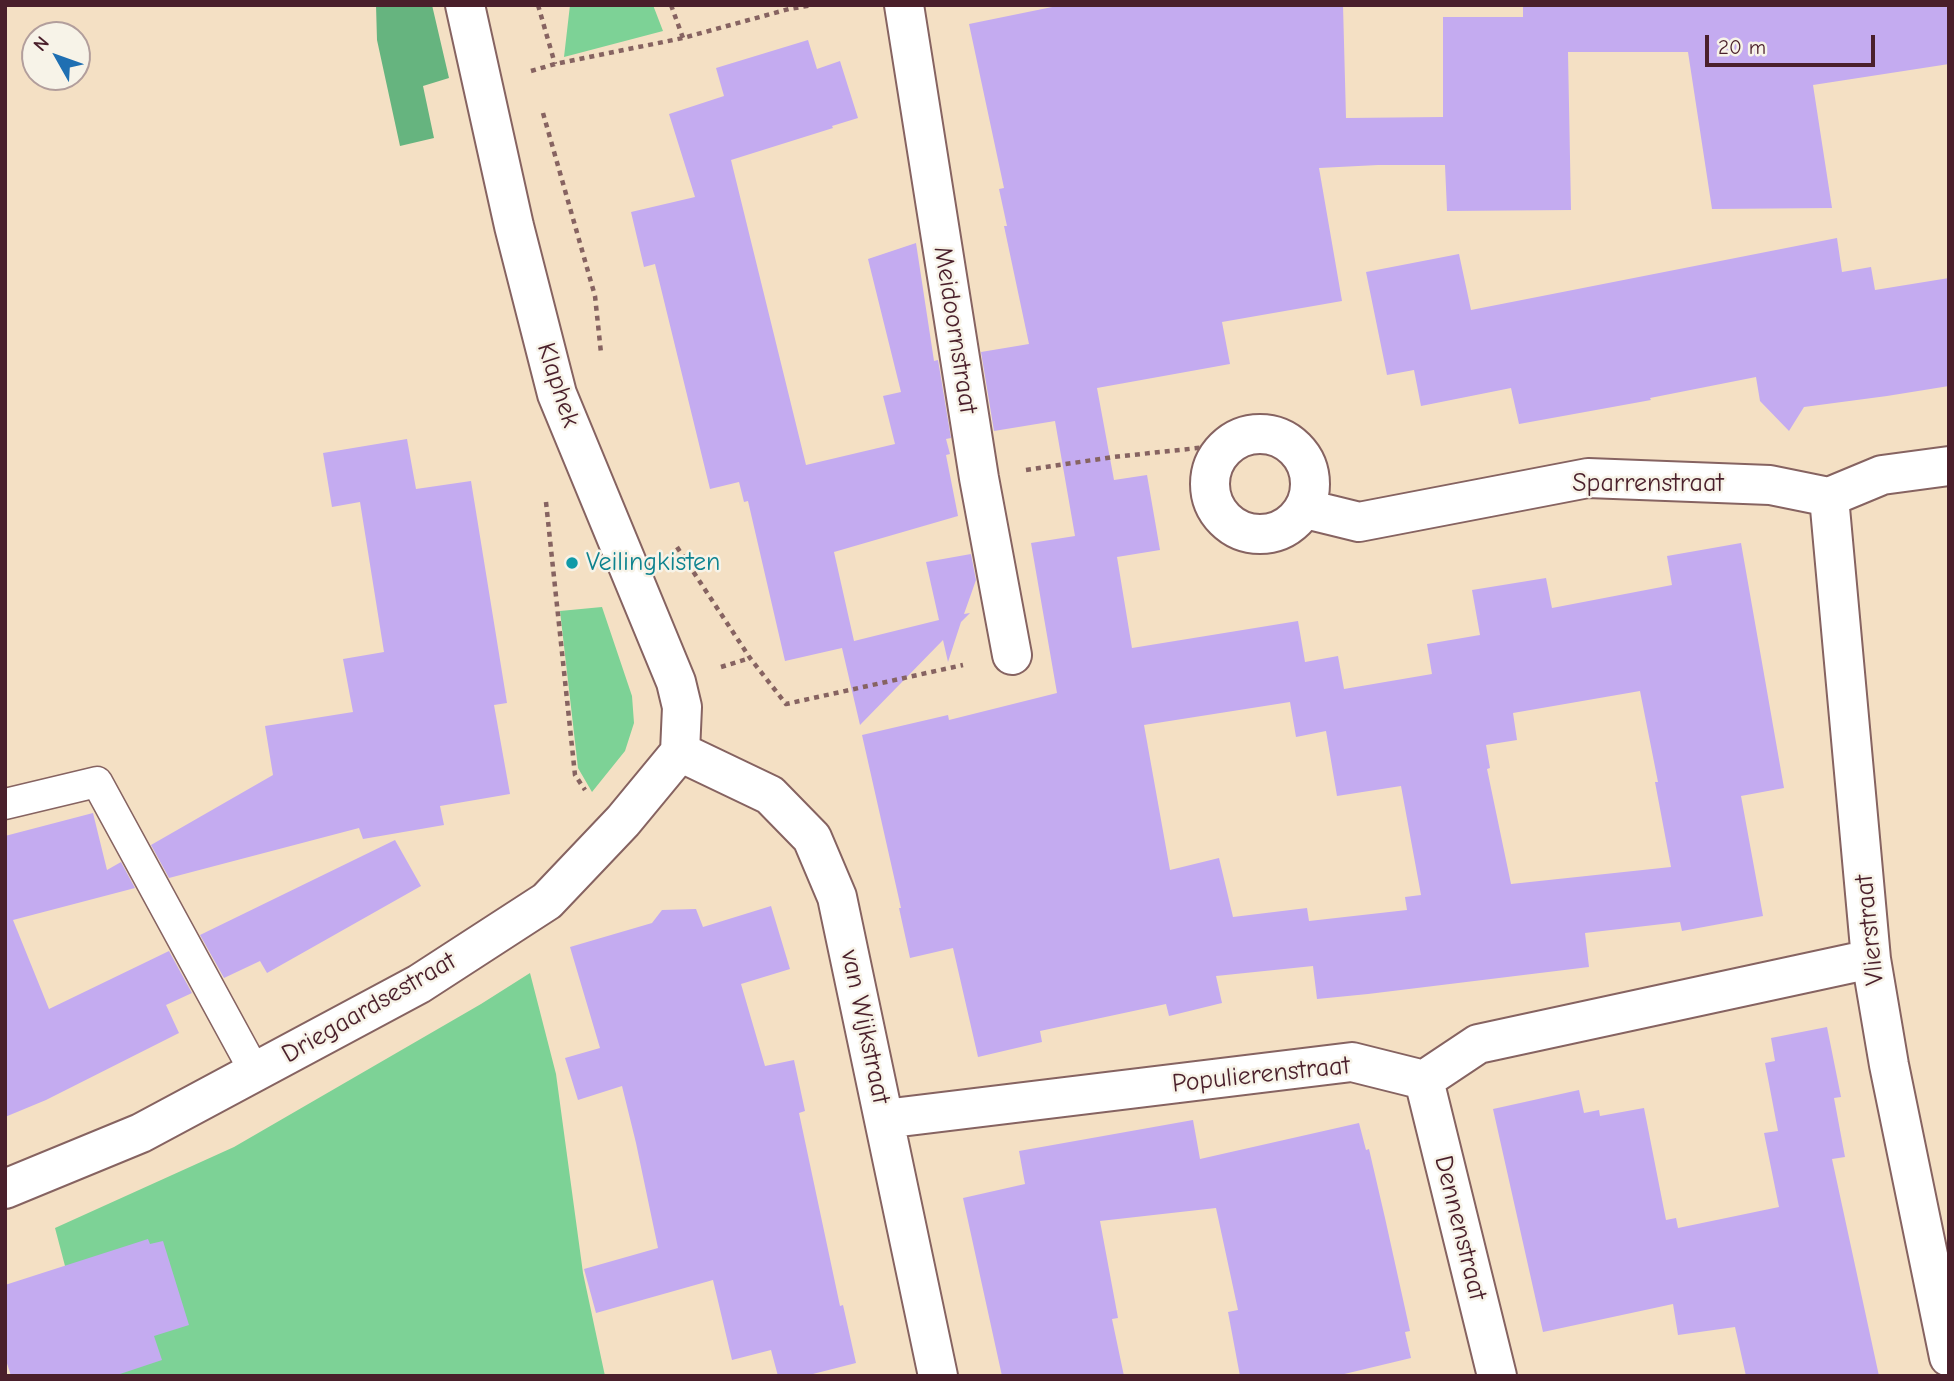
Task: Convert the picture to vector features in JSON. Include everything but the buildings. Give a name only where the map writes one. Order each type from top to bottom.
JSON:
[{"type":"street","name":"Klaphek","points":[[465,5],[514,226],[557,394],[676,682],[682,707],[680,752]]},
{"type":"street","name":"Meidoornstraat","points":[[904,5],[979,478],[1012,655]]},
{"type":"street","points":[[1252,433],[1280,436],[1302,454],[1312,481],[1306,509],[1285,529],[1255,535],[1228,524],[1211,500],[1211,471],[1226,445],[1252,433]]},
{"type":"street","points":[[1829,497],[1882,475],[1949,466]]},
{"type":"street","name":"Sparrenstraat","points":[[1306,509],[1359,522],[1588,478],[1770,485],[1829,497]]},
{"type":"street","name":"Vlierstraat","points":[[1829,497],[1871,959],[1889,1065],[1949,1357]]},
{"type":"street","name":"Driegaardsestraat","points":[[5,1189],[141,1133],[419,984],[547,901],[623,821],[680,752]]},
{"type":"street","name":"van Wijkstraat","points":[[680,752],[771,795],[813,838],[837,897],[938,1376]]},
{"type":"street","points":[[1424,1080],[1478,1044],[1871,959]]},
{"type":"street","name":"Populierenstraat","points":[[884,1119],[1352,1062],[1424,1080]]},
{"type":"street","name":"Dennenstraat","points":[[1424,1080],[1497,1376]]},
{"type":"lane","points":[[5,804],[97,782],[255,1072]]},
{"type":"path","points":[[538,5],[555,64]]},
{"type":"path","points":[[671,5],[683,38]]},
{"type":"path","points":[[535,84],[531,71],[555,64],[683,38],[813,5]]},
{"type":"path","points":[[542,110],[595,296],[602,362]]},
{"type":"path","points":[[979,478],[1113,457],[1226,445]]},
{"type":"path","points":[[545,499],[575,775],[591,798],[623,821]]},
{"type":"path","points":[[672,540],[750,658],[786,704],[1012,655]]},
{"type":"green space","points":[[376,5],[432,5],[449,78],[423,86],[434,138],[400,146],[377,40]]},
{"type":"green space","points":[[570,5],[653,5],[663,31],[564,57]]},
{"type":"green space","points":[[602,607],[632,696],[634,723],[625,751],[592,792],[578,768],[560,611]]},
{"type":"green space","points":[[530,973],[556,1074],[583,1273],[605,1376],[94,1376],[55,1228],[234,1147]]},
{"type":"place","name":"Veilingkisten","points":[[572,563]]}]
